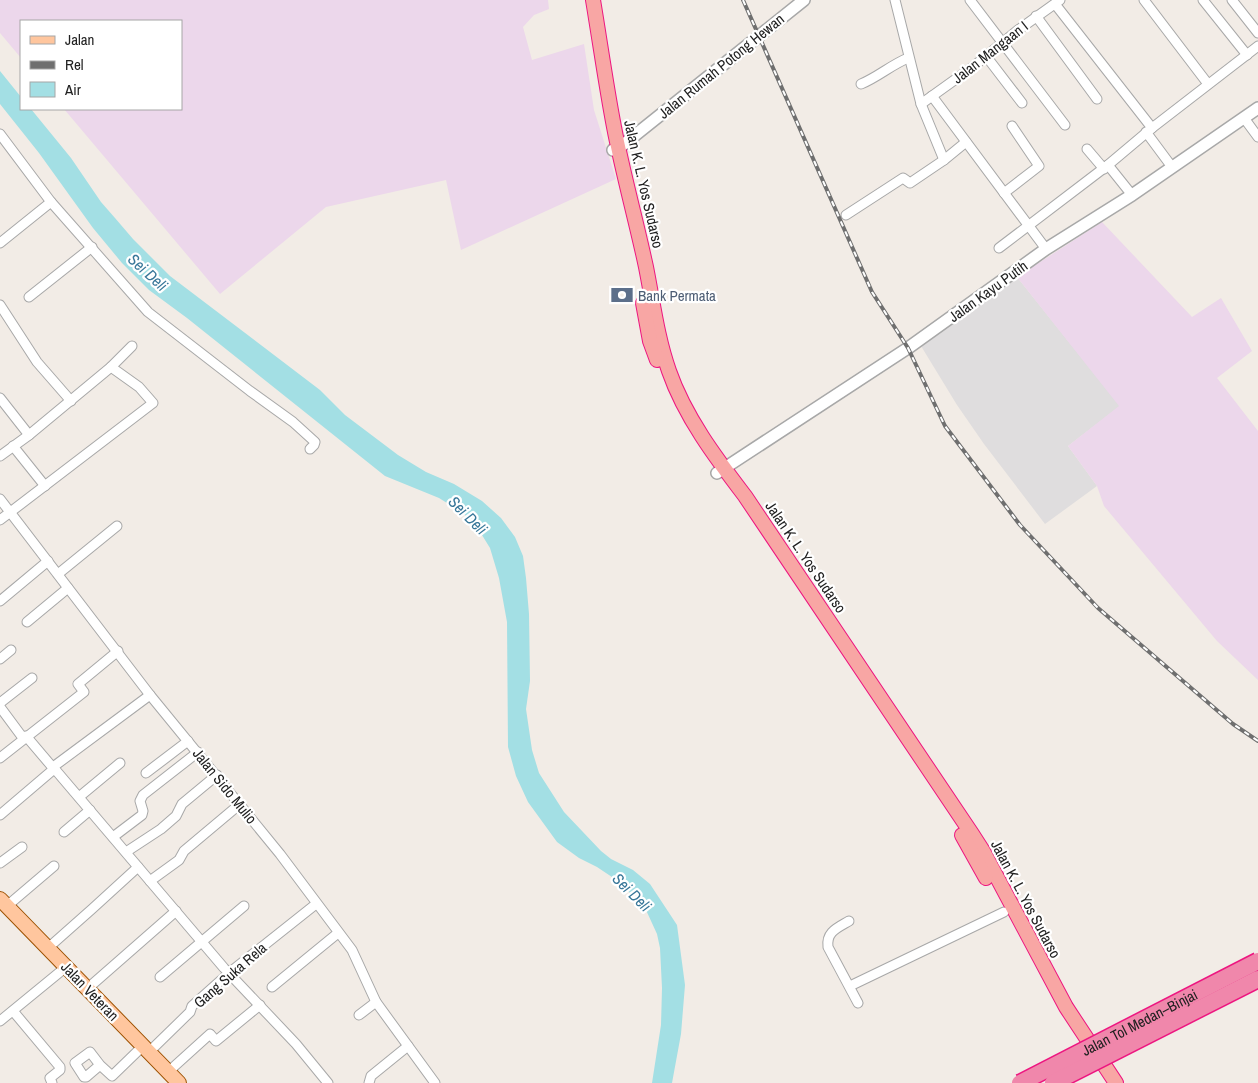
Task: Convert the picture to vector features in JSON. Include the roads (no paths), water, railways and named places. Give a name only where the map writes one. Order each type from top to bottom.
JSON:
[{"type":"highway","name":"Jalan K. L. Yos Sudarso","points":[[587,0],[616,149],[646,267],[660,340],[669,371],[687,410],[737,500],[850,665],[962,834],[1051,997],[1079,1044],[1106,1083]]},
{"type":"highway","name":"Jalan K. L. Yos Sudarso","points":[[593,0],[616,149]]},
{"type":"highway","name":"Jalan K. L. Yos Sudarso","points":[[720,470],[745,496],[983,851],[1066,1007],[1116,1083]]},
{"type":"highway","name":"Jalan Tol Medan–Binjai","points":[[1020,1083],[1258,961]]},
{"type":"highway","name":"Jalan Tol Medan–Binjai","points":[[1053,1083],[1258,979]]},
{"type":"main road","name":"Jalan Veteran","points":[[3,902],[179,1083]]},
{"type":"street","points":[[895,0],[921,104],[944,160]]},
{"type":"street","points":[[970,0],[1065,125]]},
{"type":"street","points":[[1144,0],[1208,84]]},
{"type":"street","points":[[1203,0],[1246,55]]},
{"type":"street","points":[[1232,0],[1258,33]]},
{"type":"street","name":"Jalan Rumah Potong Hewan","points":[[616,149],[800,1]]},
{"type":"street","points":[[1058,2],[1149,130],[1172,167]]},
{"type":"street","name":"Jalan Mangaan I","points":[[921,104],[1036,16],[1058,2]]},
{"type":"street","points":[[1036,16],[1097,99]]},
{"type":"street","points":[[999,248],[1106,167],[1149,130],[1258,46]]},
{"type":"street","points":[[986,56],[1022,103]]},
{"type":"street","points":[[861,84],[879,75],[892,65],[908,58]]},
{"type":"street","points":[[932,96],[1046,249]]},
{"type":"street","name":"Jalan Kayu Putih","points":[[720,470],[908,348],[1046,249],[1132,195],[1258,108]]},
{"type":"street","points":[[1244,118],[1258,137]]},
{"type":"street","points":[[1004,193],[1040,165],[1012,126]]},
{"type":"street","points":[[0,134],[51,202],[148,312],[293,422],[315,442],[310,449]]},
{"type":"street","points":[[846,215],[899,180],[904,178],[910,182],[944,160],[966,142]]},
{"type":"street","points":[[1087,148],[1132,195]]},
{"type":"street","points":[[0,241],[51,202]]},
{"type":"street","points":[[29,297],[92,247]]},
{"type":"street","points":[[0,305],[37,362],[71,401]]},
{"type":"street","points":[[0,456],[71,401],[111,367],[132,346]]},
{"type":"street","points":[[0,520],[153,403],[139,387],[111,367]]},
{"type":"street","points":[[0,398],[29,435]]},
{"type":"street","points":[[13,446],[45,486]]},
{"type":"street","name":"Jalan Sido Mulio","points":[[0,498],[150,695],[280,854],[352,950],[376,1002],[435,1083]]},
{"type":"street","points":[[58,574],[117,526]]},
{"type":"street","points":[[0,601],[48,561]]},
{"type":"street","points":[[27,622],[68,588]]},
{"type":"street","points":[[0,659],[11,650]]},
{"type":"street","points":[[0,758],[84,692],[78,684],[118,651]]},
{"type":"street","points":[[32,678],[1,711],[79,797],[202,942],[296,1044],[328,1083]]},
{"type":"street","points":[[0,815],[53,768],[150,695]]},
{"type":"street","points":[[146,774],[188,741]]},
{"type":"street","points":[[113,837],[142,816],[143,811],[140,800],[143,795],[198,752]]},
{"type":"street","points":[[79,797],[120,763]]},
{"type":"street","points":[[126,852],[162,829],[176,816],[182,804],[216,775]]},
{"type":"street","points":[[150,881],[179,860],[184,851],[240,804]]},
{"type":"street","points":[[64,832],[90,810]]},
{"type":"street","points":[[0,863],[22,847]]},
{"type":"street","points":[[3,902],[54,866]]},
{"type":"street","points":[[48,948],[138,867]]},
{"type":"street","name":"Gang Suka Rela","points":[[100,1065],[112,1076],[190,1012],[192,1006],[229,973],[316,904]]},
{"type":"street","points":[[160,977],[244,906]]},
{"type":"street","points":[[88,989],[176,911]]},
{"type":"street","points":[[850,986],[1004,912]]},
{"type":"street","points":[[849,921],[834,929],[828,936],[828,947],[858,1003]]},
{"type":"street","points":[[272,987],[338,933]]},
{"type":"street","points":[[0,1021],[66,967]]},
{"type":"street","points":[[359,1015],[376,1002]]},
{"type":"street","points":[[168,1072],[210,1034],[216,1041],[260,1005]]},
{"type":"street","points":[[12,1011],[60,1067],[60,1070],[50,1078],[52,1083]]},
{"type":"street","points":[[369,1083],[370,1076],[408,1046]]},
{"type":"water","name":"Sei Deli","points":[[0,71],[20,96],[20,110],[32,110],[71,158],[101,202],[133,239],[170,276],[320,390],[345,415],[398,455],[482,501],[501,518],[515,537],[523,556],[526,578],[529,614],[530,681],[526,709],[532,750],[539,773],[564,812],[601,851],[611,859],[633,870],[650,884],[677,925],[685,985],[681,1034],[672,1083],[652,1083],[661,1025],[662,988],[660,948],[657,934],[646,910],[615,879],[579,858],[557,842],[528,802],[516,776],[508,747],[507,622],[499,578],[490,548],[477,527],[463,513],[439,498],[385,476],[187,318],[149,290],[122,263],[93,228],[39,153],[0,104]]},
{"type":"railway","points":[[743,0],[872,292],[908,348],[945,426],[1020,525],[1098,608],[1233,724],[1258,741]]},
{"type":"place","name":"Bank Permata","points":[[622,295]]}]
